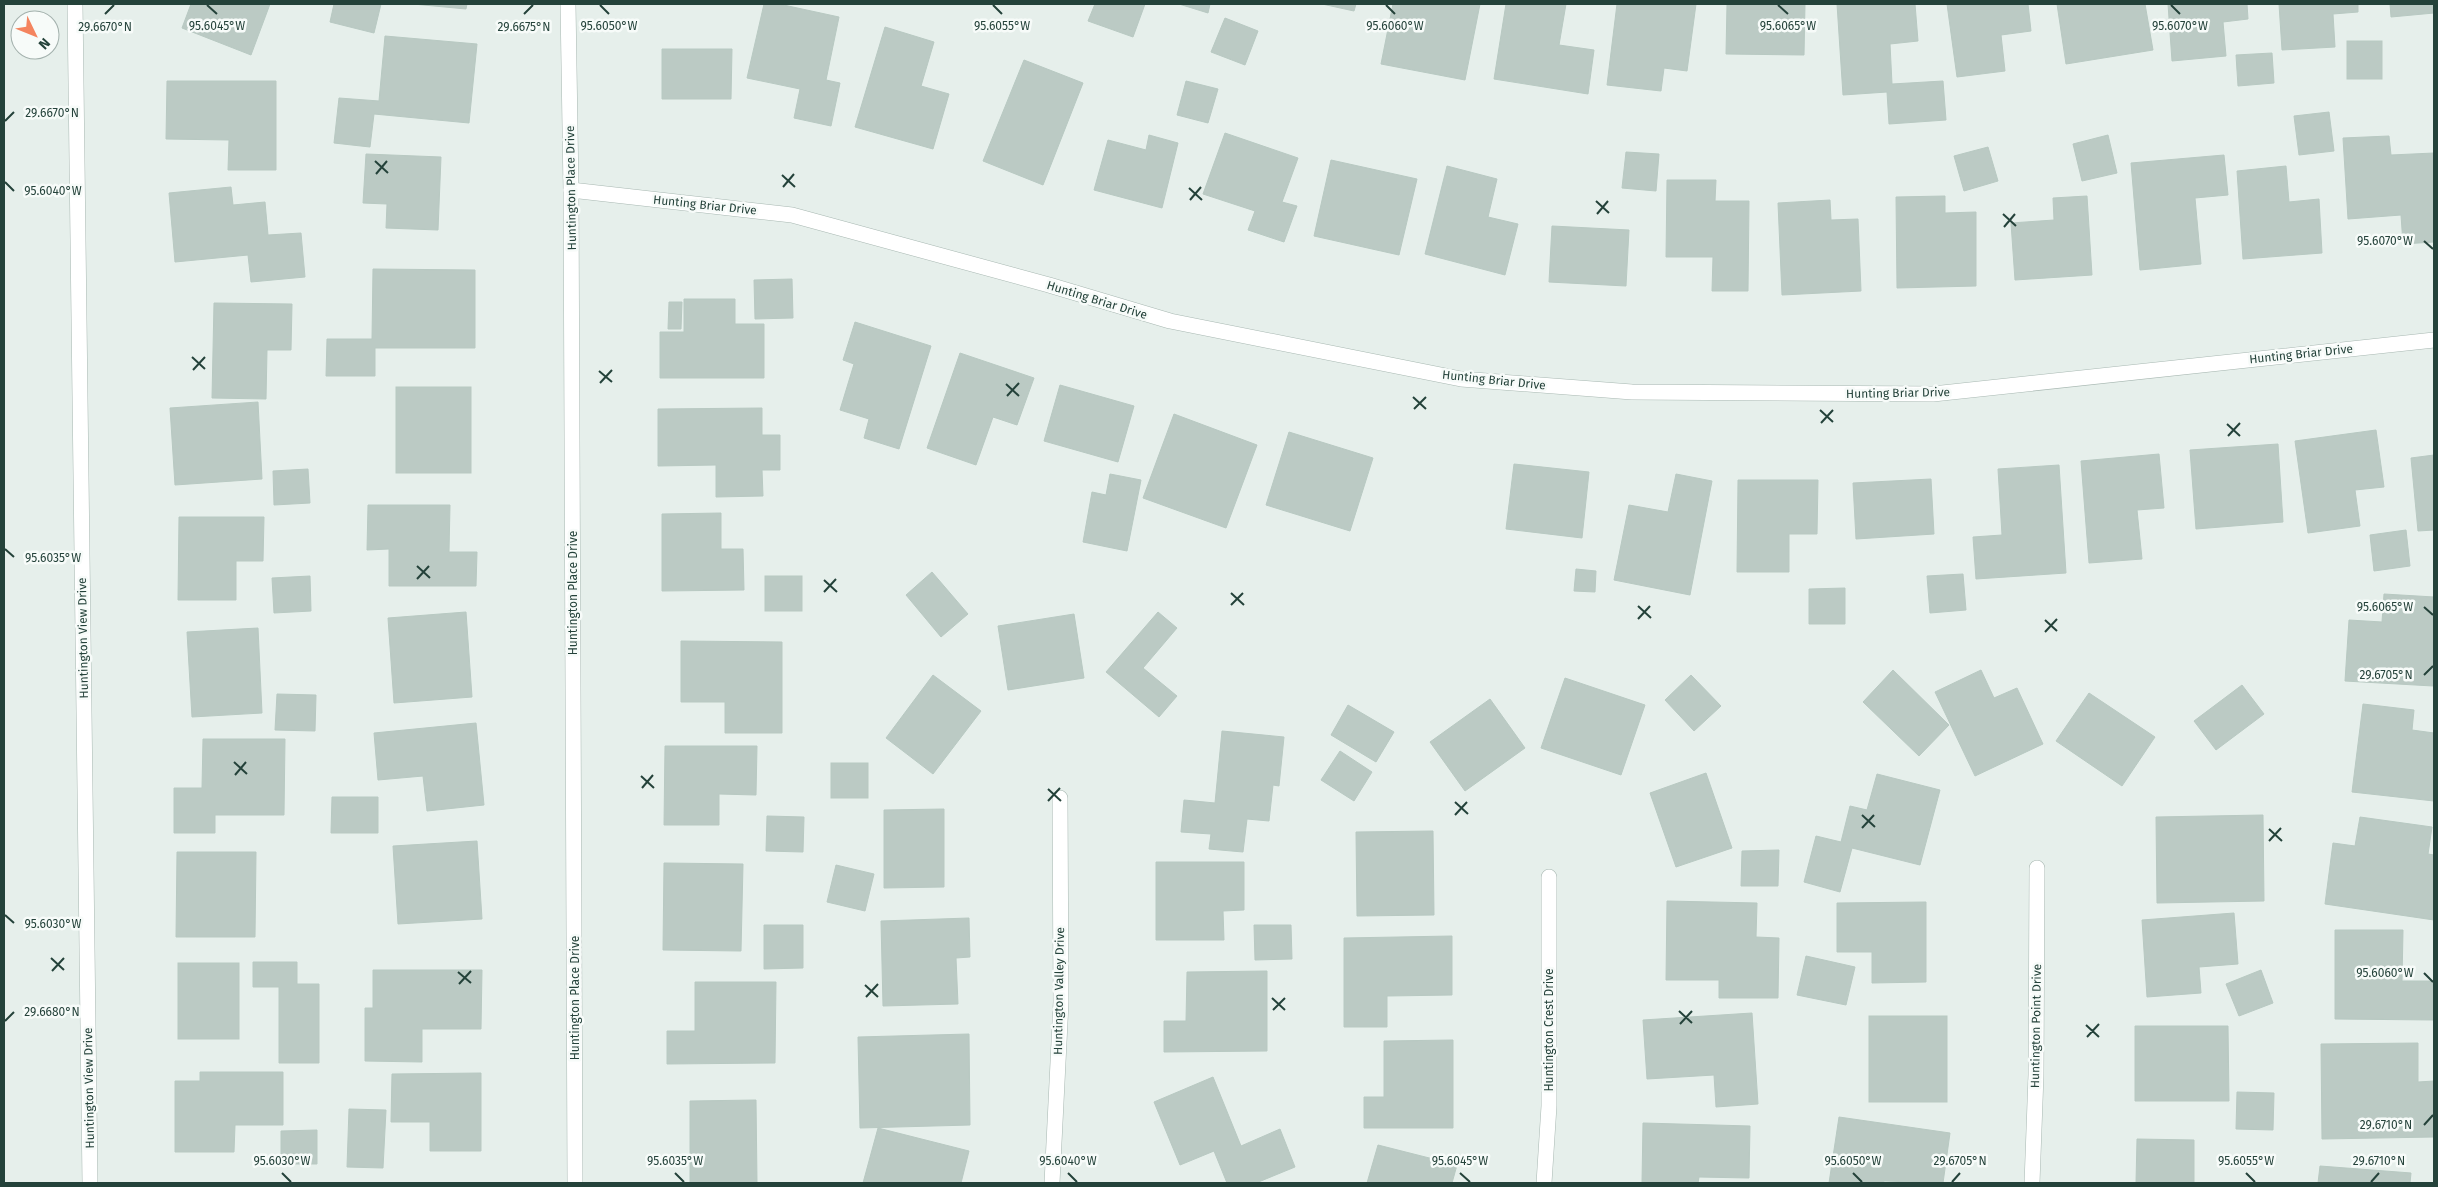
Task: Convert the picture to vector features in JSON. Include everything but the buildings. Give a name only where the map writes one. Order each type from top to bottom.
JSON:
[{"type":"street","name":"Huntington View Drive","points":[[75,4],[90,1183]]},
{"type":"street","name":"Huntington Place Drive","points":[[568,4],[571,190],[575,1183]]},
{"type":"street","name":"Hunting Briar Drive","points":[[571,190],[792,215],[1049,285],[1170,321],[1461,379],[1632,392],[1933,394],[2434,340]]},
{"type":"street","name":"Huntington Valley Drive","points":[[1052,1183],[1061,1002],[1060,798]]},
{"type":"street","name":"Huntington Point Drive","points":[[2032,1183],[2036,1075],[2037,868]]},
{"type":"street","name":"Huntington Crest Drive","points":[[1544,1183],[1549,1106],[1549,877]]}]
